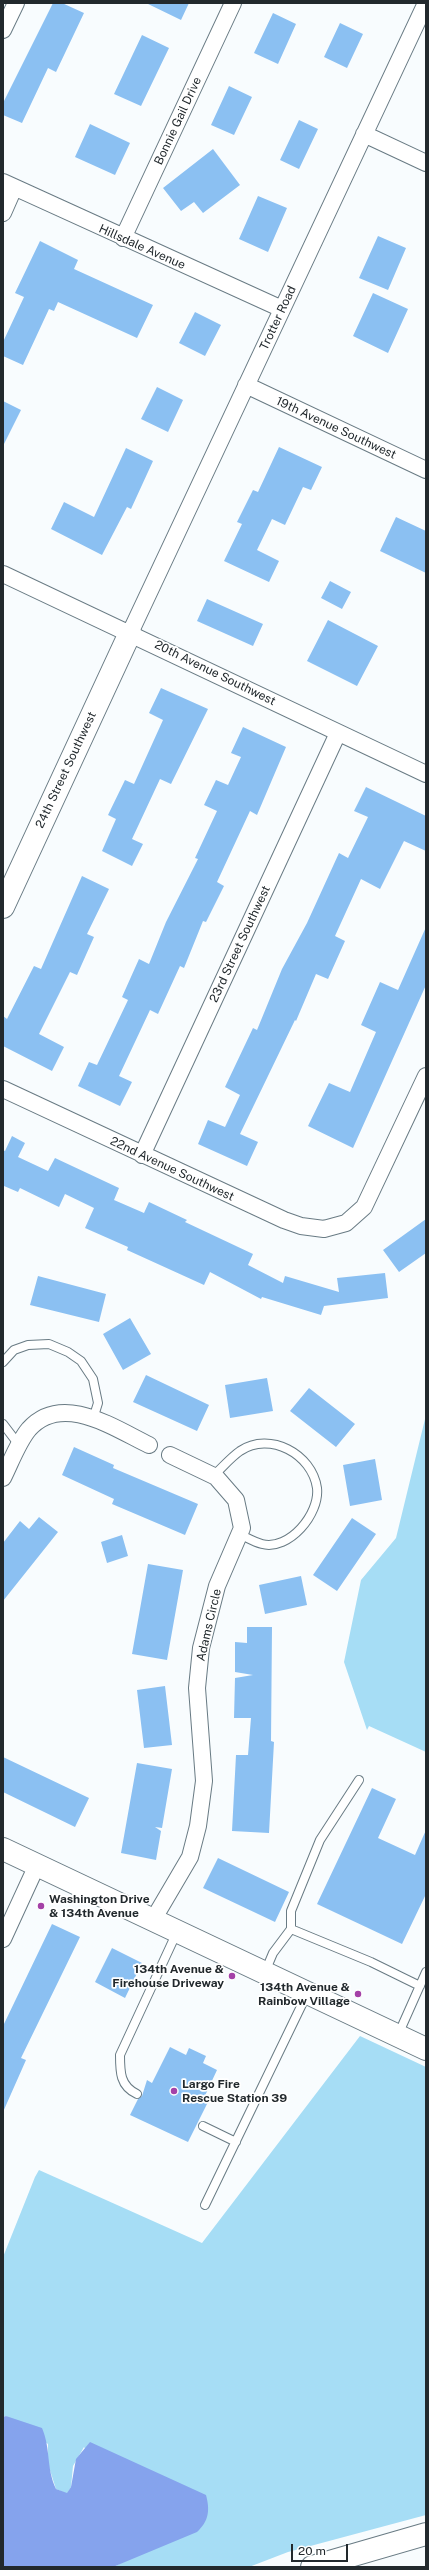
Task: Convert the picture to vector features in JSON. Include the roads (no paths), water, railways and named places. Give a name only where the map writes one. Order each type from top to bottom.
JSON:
[{"type":"street","points":[[3,30],[16,3]]},
{"type":"street","name":"Bonnie Gail Drive","points":[[123,238],[233,3]]},
{"type":"street","name":"Trotter Road","points":[[130,633],[426,3]]},
{"type":"street","points":[[364,134],[426,163]]},
{"type":"street","points":[[3,213],[9,185]]},
{"type":"street","name":"Hillsdale Avenue","points":[[9,185],[282,309]]},
{"type":"street","name":"19th Avenue Southwest","points":[[246,385],[426,470]]},
{"type":"street","name":"20th Avenue Southwest","points":[[3,574],[426,774]]},
{"type":"street","name":"24th Street Southwest","points":[[3,907],[130,633]]},
{"type":"street","name":"23rd Street Southwest","points":[[142,1155],[338,732]]},
{"type":"street","name":"22nd Avenue Southwest","points":[[3,1089],[142,1155],[301,1226],[324,1229],[346,1223],[364,1207],[426,1076]]},
{"type":"street","points":[[3,1478],[28,1430],[41,1418],[56,1413],[80,1413],[149,1445]]},
{"type":"street","name":"Adams Circle","points":[[153,1920],[190,1857],[198,1826],[204,1781],[197,1688],[200,1648],[217,1586],[242,1528],[236,1500],[213,1476],[170,1455]]},
{"type":"street","points":[[3,1849],[426,2050]]},
{"type":"street","points":[[3,1939],[37,1865]]},
{"type":"street","points":[[312,2567],[426,2534]]},
{"type":"lane","points":[[3,1362],[14,1350],[28,1345],[49,1344],[68,1352],[81,1361],[93,1379],[98,1403],[93,1419]]},
{"type":"lane","points":[[3,1424],[19,1445]]},
{"type":"lane","points":[[213,1476],[241,1451],[260,1443],[280,1444],[296,1453],[311,1469],[317,1488],[316,1501],[312,1514],[298,1532],[284,1541],[263,1544],[239,1534]]},
{"type":"lane","points":[[265,1973],[273,1953],[291,1929],[291,1911],[320,1840],[359,1780]]},
{"type":"lane","points":[[291,1929],[371,1962],[420,1986]]},
{"type":"lane","points":[[137,2094],[123,2084],[120,2072],[120,2055],[177,1932]]},
{"type":"lane","points":[[398,2036],[426,1972]]},
{"type":"lane","points":[[205,2205],[308,1993]]},
{"type":"lane","points":[[203,2126],[236,2142]]},
{"type":"water","points":[[6,2416],[42,2428],[47,2443],[51,2474],[56,2489],[67,2493],[71,2487],[76,2459],[90,2442],[206,2495],[208,2515],[204,2524],[197,2532],[113,2567],[3,2567],[3,2417]]},
{"type":"place","name":"Washington Drive & 134th Avenue","points":[[41,1906]]},
{"type":"place","name":"134th Avenue & Firehouse Driveway","points":[[232,1976]]},
{"type":"place","name":"134th Avenue & Rainbow Village","points":[[358,1994]]},
{"type":"place","name":"Largo Fire Rescue Station 39","points":[[174,2091]]}]
